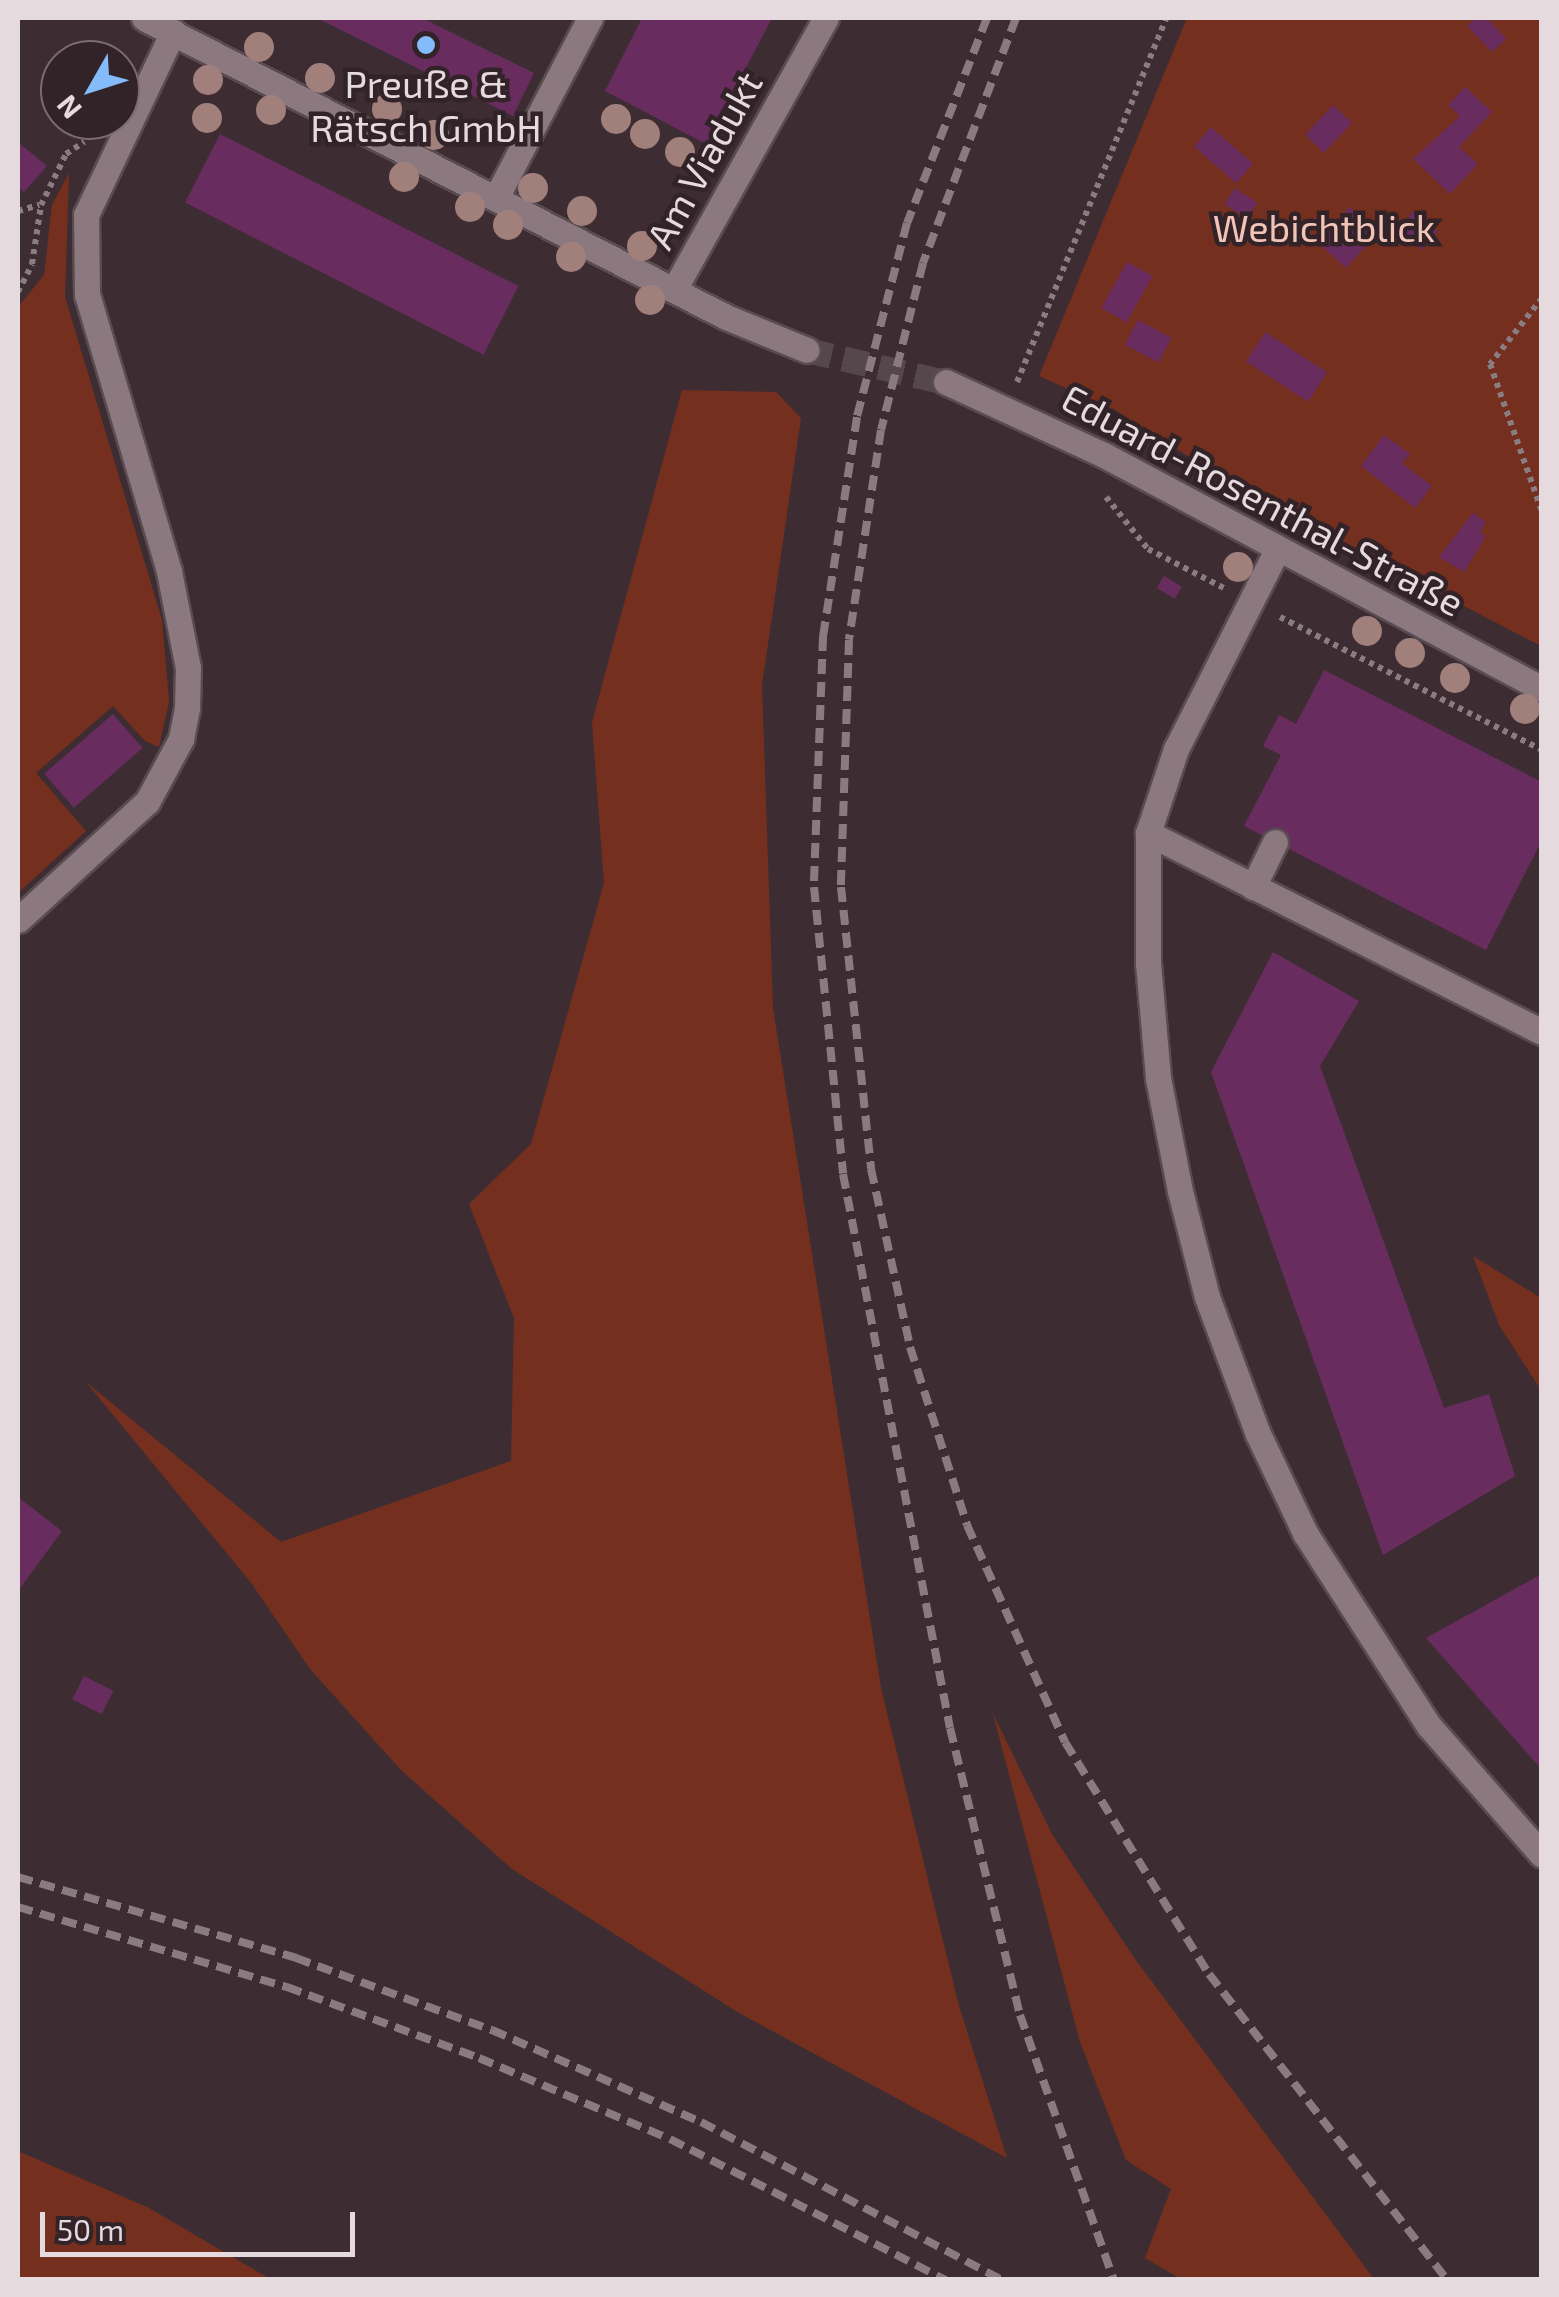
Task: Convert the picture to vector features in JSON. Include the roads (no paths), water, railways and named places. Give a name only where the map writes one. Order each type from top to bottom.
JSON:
[{"type":"street","points":[[144,18],[498,194],[676,286],[726,317],[807,350]]},
{"type":"street","name":"Am Viadukt","points":[[676,286],[826,18]]},
{"type":"street","points":[[498,194],[580,21]]},
{"type":"street","points":[[18,920],[147,802],[182,740],[187,708],[186,654],[170,571],[86,295],[86,214],[173,32]]},
{"type":"street","name":"Eduard-Rosenthal-Straße","points":[[946,382],[1007,406],[1104,455],[1276,552],[1542,689]]},
{"type":"street","points":[[1276,552],[1248,600],[1172,756],[1148,834],[1148,962],[1158,1078],[1207,1297],[1258,1434],[1305,1533],[1359,1623],[1429,1726],[1542,1855]]},
{"type":"street","points":[[1148,834],[1542,1032]]},
{"type":"street","points":[[1253,887],[1275,842]]},
{"type":"tunnel","points":[[807,350],[946,382]]},
{"type":"railway","points":[[987,18],[907,223],[857,417],[823,636],[814,887],[843,1174],[950,1728],[1020,2015],[1114,2280]]},
{"type":"railway","points":[[1016,18],[923,263],[881,430],[849,640],[841,887],[871,1169],[910,1347],[967,1525],[1065,1742],[1209,1974],[1447,2280]]},
{"type":"railway","points":[[18,1877],[296,1958],[492,2030],[701,2122],[1002,2280]]},
{"type":"railway","points":[[18,1907],[287,1987],[479,2058],[670,2139],[946,2280]]},
{"type":"place","name":"Preuße & Rätsch GmbH","points":[[426,45]]},
{"type":"park label","name":"Webichtblick","points":[[1324,228]]}]
